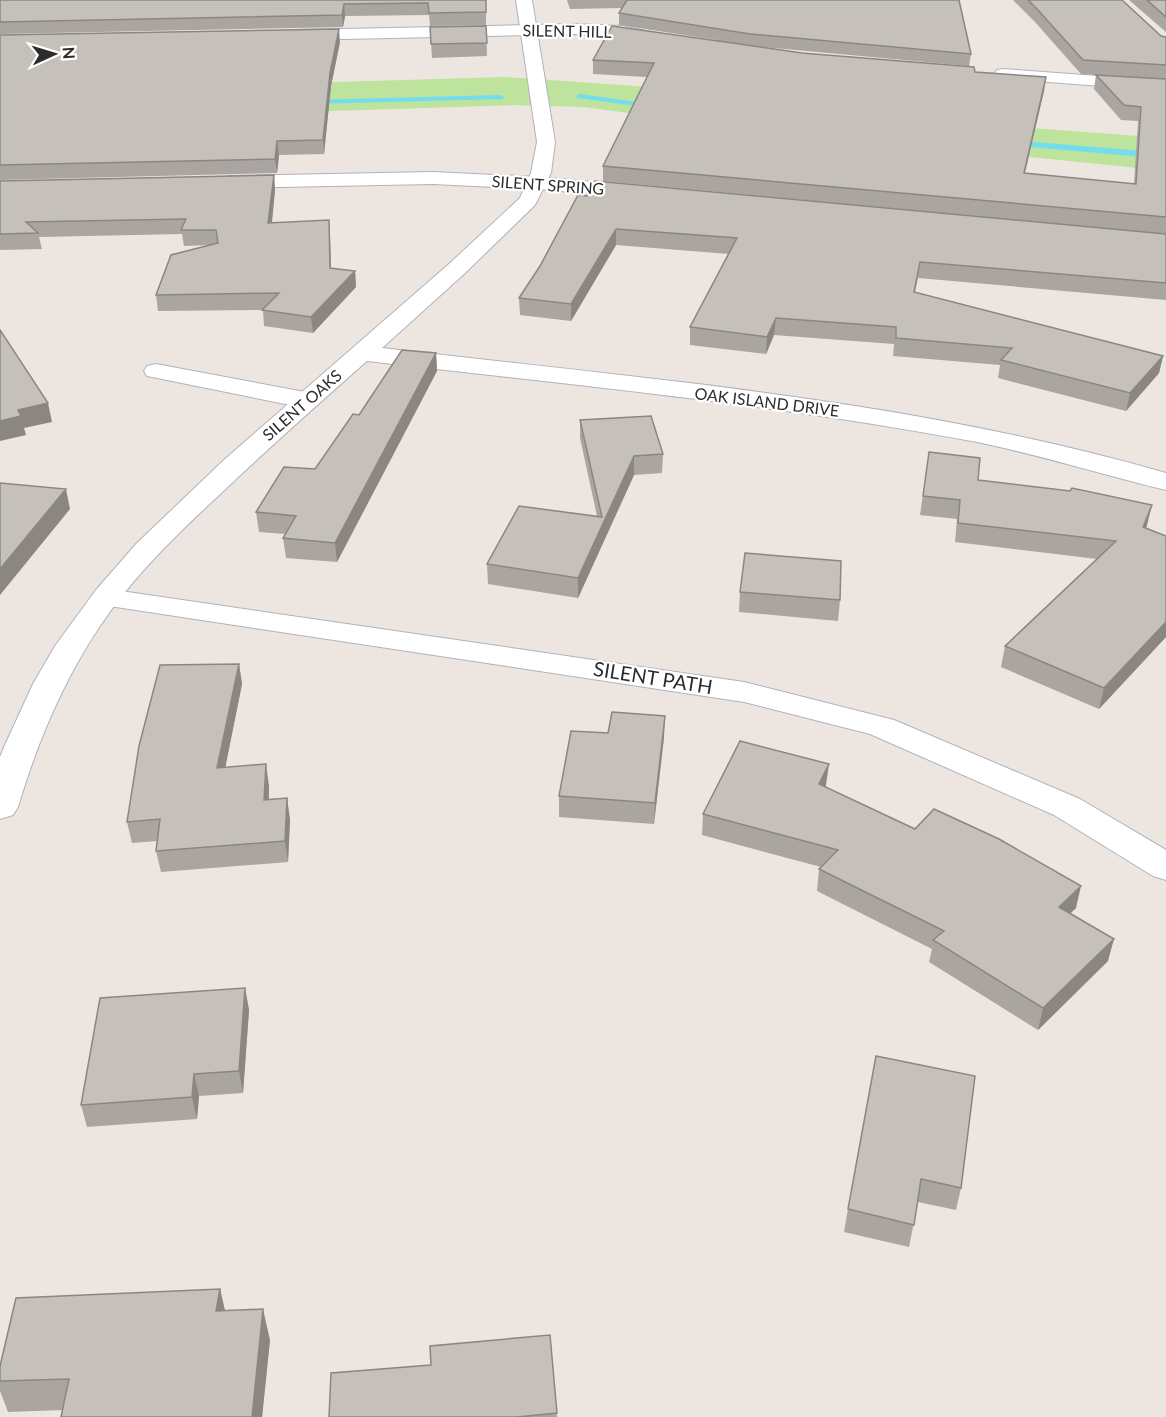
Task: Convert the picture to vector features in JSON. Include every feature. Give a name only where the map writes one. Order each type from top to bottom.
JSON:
[{"type":"street","name":"SILENT OAKS","points":[[0,807],[33,717],[72,645],[106,598],[158,536],[305,400],[362,353],[528,201],[538,183],[546,159],[546,142],[524,0]]},
{"type":"street","name":"SILENT HILL","points":[[282,35],[601,30],[667,39]]},
{"type":"street","points":[[987,73],[1166,86]]},
{"type":"street","name":"SILENT SPRING","points":[[211,182],[398,177],[538,183],[657,194]]},
{"type":"street","name":"OAK ISLAND DRIVE","points":[[362,353],[802,405],[917,423],[1034,447],[1166,482]]},
{"type":"street","points":[[156,372],[305,400]]},
{"type":"street","name":"SILENT PATH","points":[[106,598],[710,687],[814,708],[882,727],[1067,807],[1166,867]]},
{"type":"green space","points":[[505,77],[650,87],[721,105],[1166,138],[1166,171],[718,125],[584,107],[514,105],[0,122],[0,92]]},
{"type":"building","points":[[0,0],[486,0],[486,12],[429,13],[428,3],[344,4],[342,15],[0,22]]},
{"type":"building","points":[[627,0],[959,0],[971,54],[750,34],[619,13]]},
{"type":"building","points":[[1028,0],[1122,0],[1161,36],[1166,37],[1166,65],[1083,60]]},
{"type":"building","points":[[1147,0],[1166,0],[1166,17]]},
{"type":"building","points":[[486,26],[487,43],[431,44],[430,27]]},
{"type":"building","points":[[612,26],[802,53],[974,67],[975,72],[1046,77],[1024,173],[1136,184],[1141,107],[1124,105],[1096,75],[1166,79],[1166,217],[603,166],[654,63],[593,60]]},
{"type":"building","points":[[339,29],[330,73],[323,140],[277,141],[275,159],[0,165],[0,35]]},
{"type":"building","points":[[274,175],[268,223],[329,220],[330,268],[355,271],[311,317],[262,310],[279,293],[156,295],[171,255],[218,243],[216,230],[181,230],[186,219],[26,222],[38,233],[0,234],[0,181]]},
{"type":"building","points":[[595,181],[1166,234],[1166,283],[920,262],[914,292],[1163,356],[1130,393],[1001,360],[1012,348],[896,338],[896,327],[776,318],[767,337],[690,327],[737,238],[616,229],[571,304],[519,298],[540,266],[578,195],[587,196]]},
{"type":"building","points":[[0,330],[48,403],[18,410],[21,416],[0,421]]},
{"type":"building","points":[[402,350],[436,353],[335,543],[283,538],[296,516],[256,512],[284,467],[315,469],[353,414],[359,415]]},
{"type":"building","points":[[651,416],[663,454],[634,456],[578,578],[487,564],[519,506],[602,517],[580,420]]},
{"type":"building","points":[[929,452],[980,458],[978,480],[1070,491],[1072,488],[1152,505],[1143,527],[1166,536],[1166,622],[1104,688],[1005,646],[1116,541],[958,523],[960,500],[923,496]]},
{"type":"building","points":[[0,483],[66,489],[0,569]]},
{"type":"building","points":[[745,553],[841,561],[840,600],[740,592]]},
{"type":"building","points":[[239,664],[217,768],[266,764],[264,800],[287,798],[285,841],[156,851],[160,819],[127,822],[139,746],[160,665]]},
{"type":"building","points":[[612,712],[665,716],[655,803],[559,796],[571,731],[608,733]]},
{"type":"building","points":[[740,741],[829,764],[819,784],[915,829],[934,809],[999,839],[1081,886],[1059,907],[1114,939],[1043,1008],[933,940],[944,931],[819,869],[838,850],[703,814]]},
{"type":"building","points":[[245,988],[239,1071],[194,1074],[192,1097],[81,1105],[100,998]]},
{"type":"building","points":[[876,1056],[975,1076],[961,1188],[921,1179],[914,1225],[848,1209]]},
{"type":"building","points":[[220,1289],[216,1311],[263,1309],[252,1417],[61,1417],[69,1379],[0,1381],[0,1366],[16,1298]]},
{"type":"building","points":[[550,1335],[557,1413],[517,1417],[329,1417],[331,1373],[431,1365],[430,1346]]},
{"type":"waterway","points":[[580,96],[652,106]]},
{"type":"waterway","points":[[311,102],[500,97]]},
{"type":"waterway","points":[[1011,143],[1166,156]]}]
